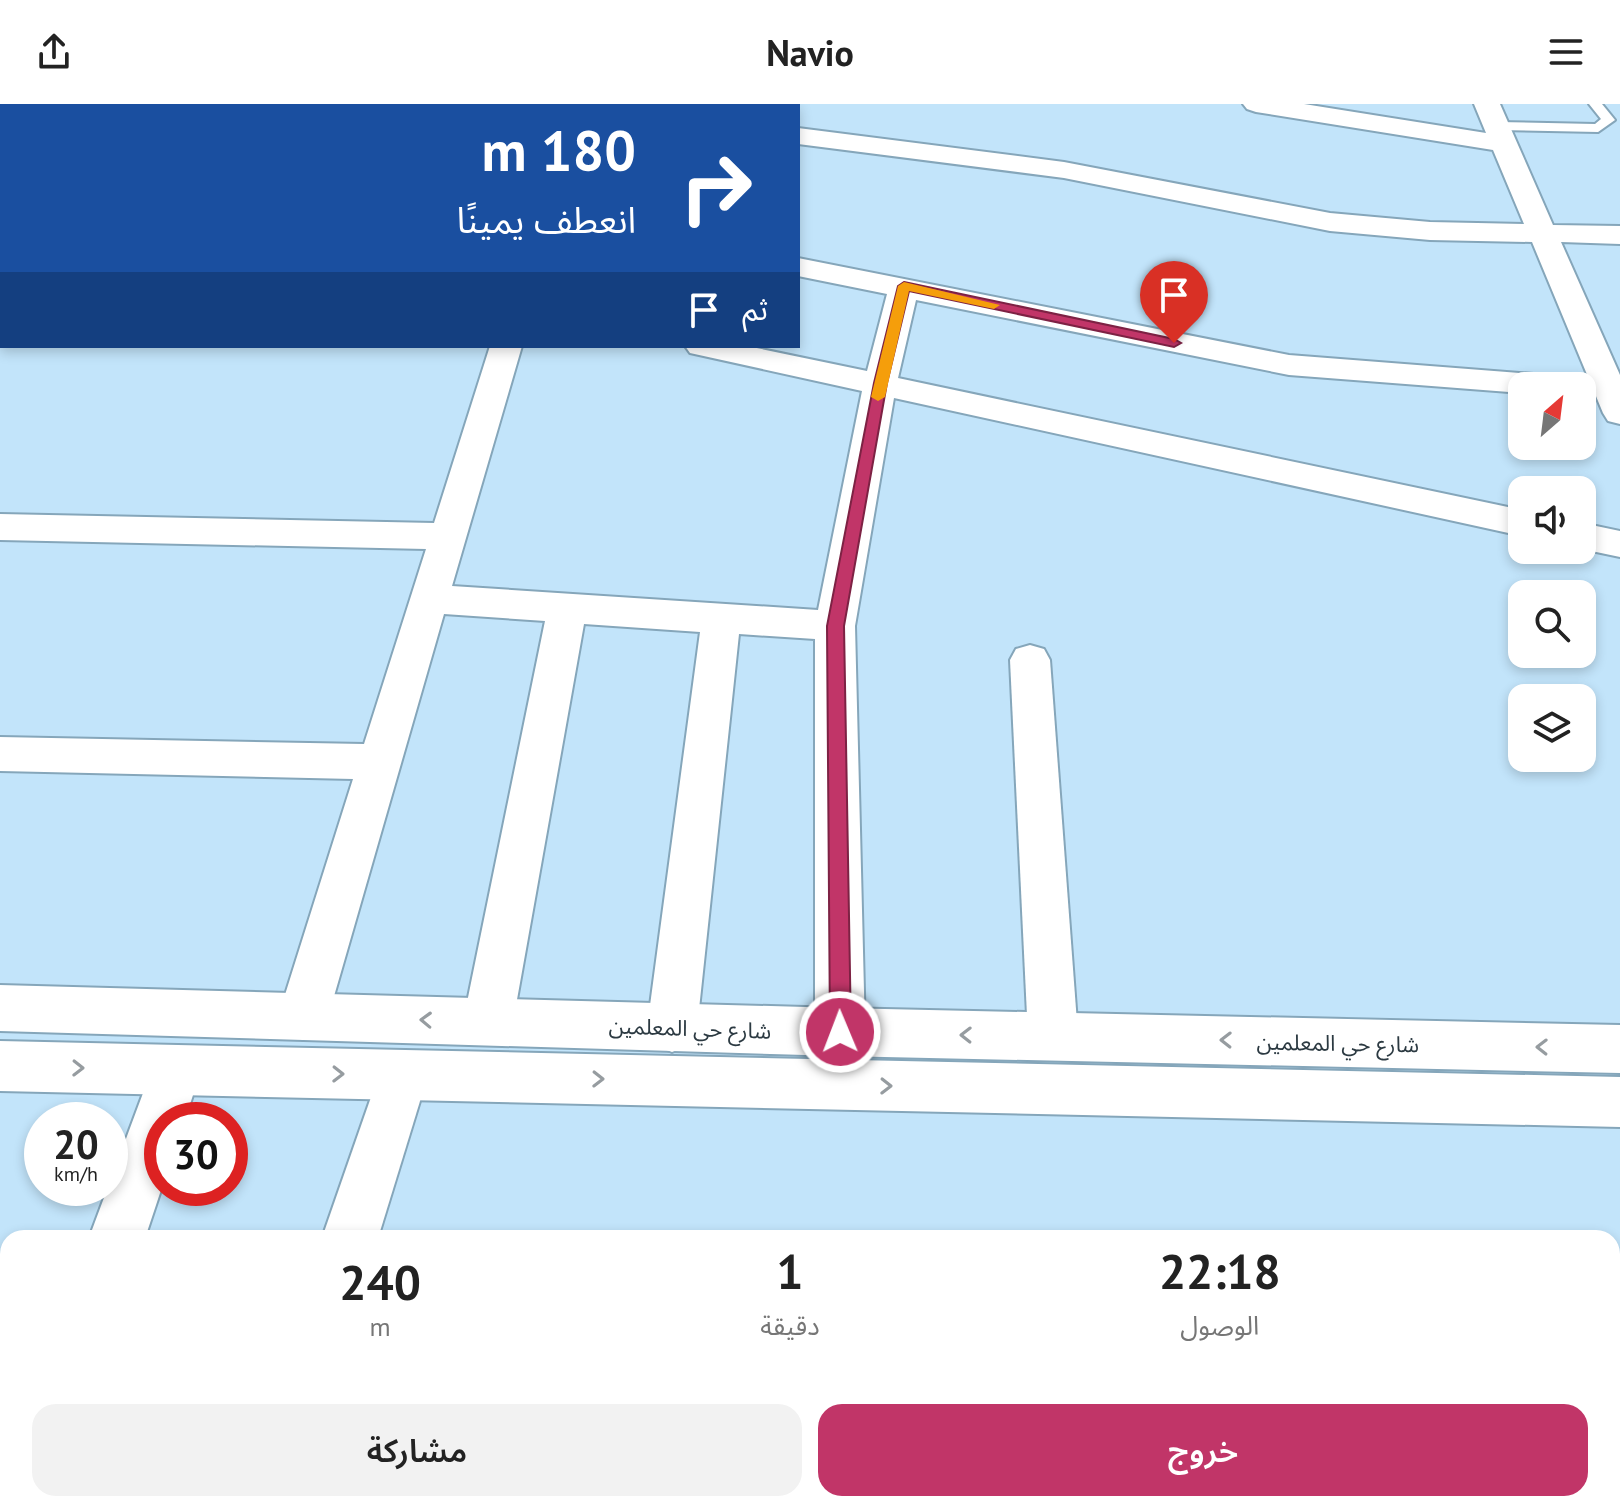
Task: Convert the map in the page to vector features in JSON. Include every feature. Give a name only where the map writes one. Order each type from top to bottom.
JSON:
[{"type":"street","points":[[1256,104],[1496,125],[1608,396]]},
{"type":"street","points":[[800,136],[1064,170],[1330,222],[1430,231],[1620,235]]},
{"type":"street","points":[[800,267],[1289,365],[1508,382]]},
{"type":"street","points":[[840,1032],[835,626],[880,383],[904,286]]},
{"type":"street","points":[[303,1017],[505,348]]},
{"type":"street","points":[[711,348],[1508,520]]},
{"type":"street","points":[[0,527],[448,536]]},
{"type":"street","points":[[1596,539],[1620,544]]},
{"type":"street","points":[[430,599],[835,626]]},
{"type":"street","points":[[527,1077],[511,1023],[567,608]]},
{"type":"street","points":[[672,1028],[721,618]]},
{"type":"street","points":[[1030,660],[1040,1036],[1032,1089]]},
{"type":"street","points":[[0,754],[380,762]]},
{"type":"street","name":"شارع حي المعلمين","points":[[0,1008],[672,1028],[1620,1049]]},
{"type":"street","points":[[1379,1044],[1396,1097]]},
{"type":"street","points":[[0,1066],[1620,1102]]},
{"type":"street","points":[[120,1230],[176,1070]]},
{"type":"street","points":[[353,1230],[403,1075]]},
{"type":"lane","points":[[1496,125],[1598,128],[1608,120],[1595,104]]},
{"type":"slow traffic","points":[[878,397],[904,286],[994,305]]},
{"type":"route","points":[[840,1032],[835,626],[880,383],[904,286],[1174,343]]}]
